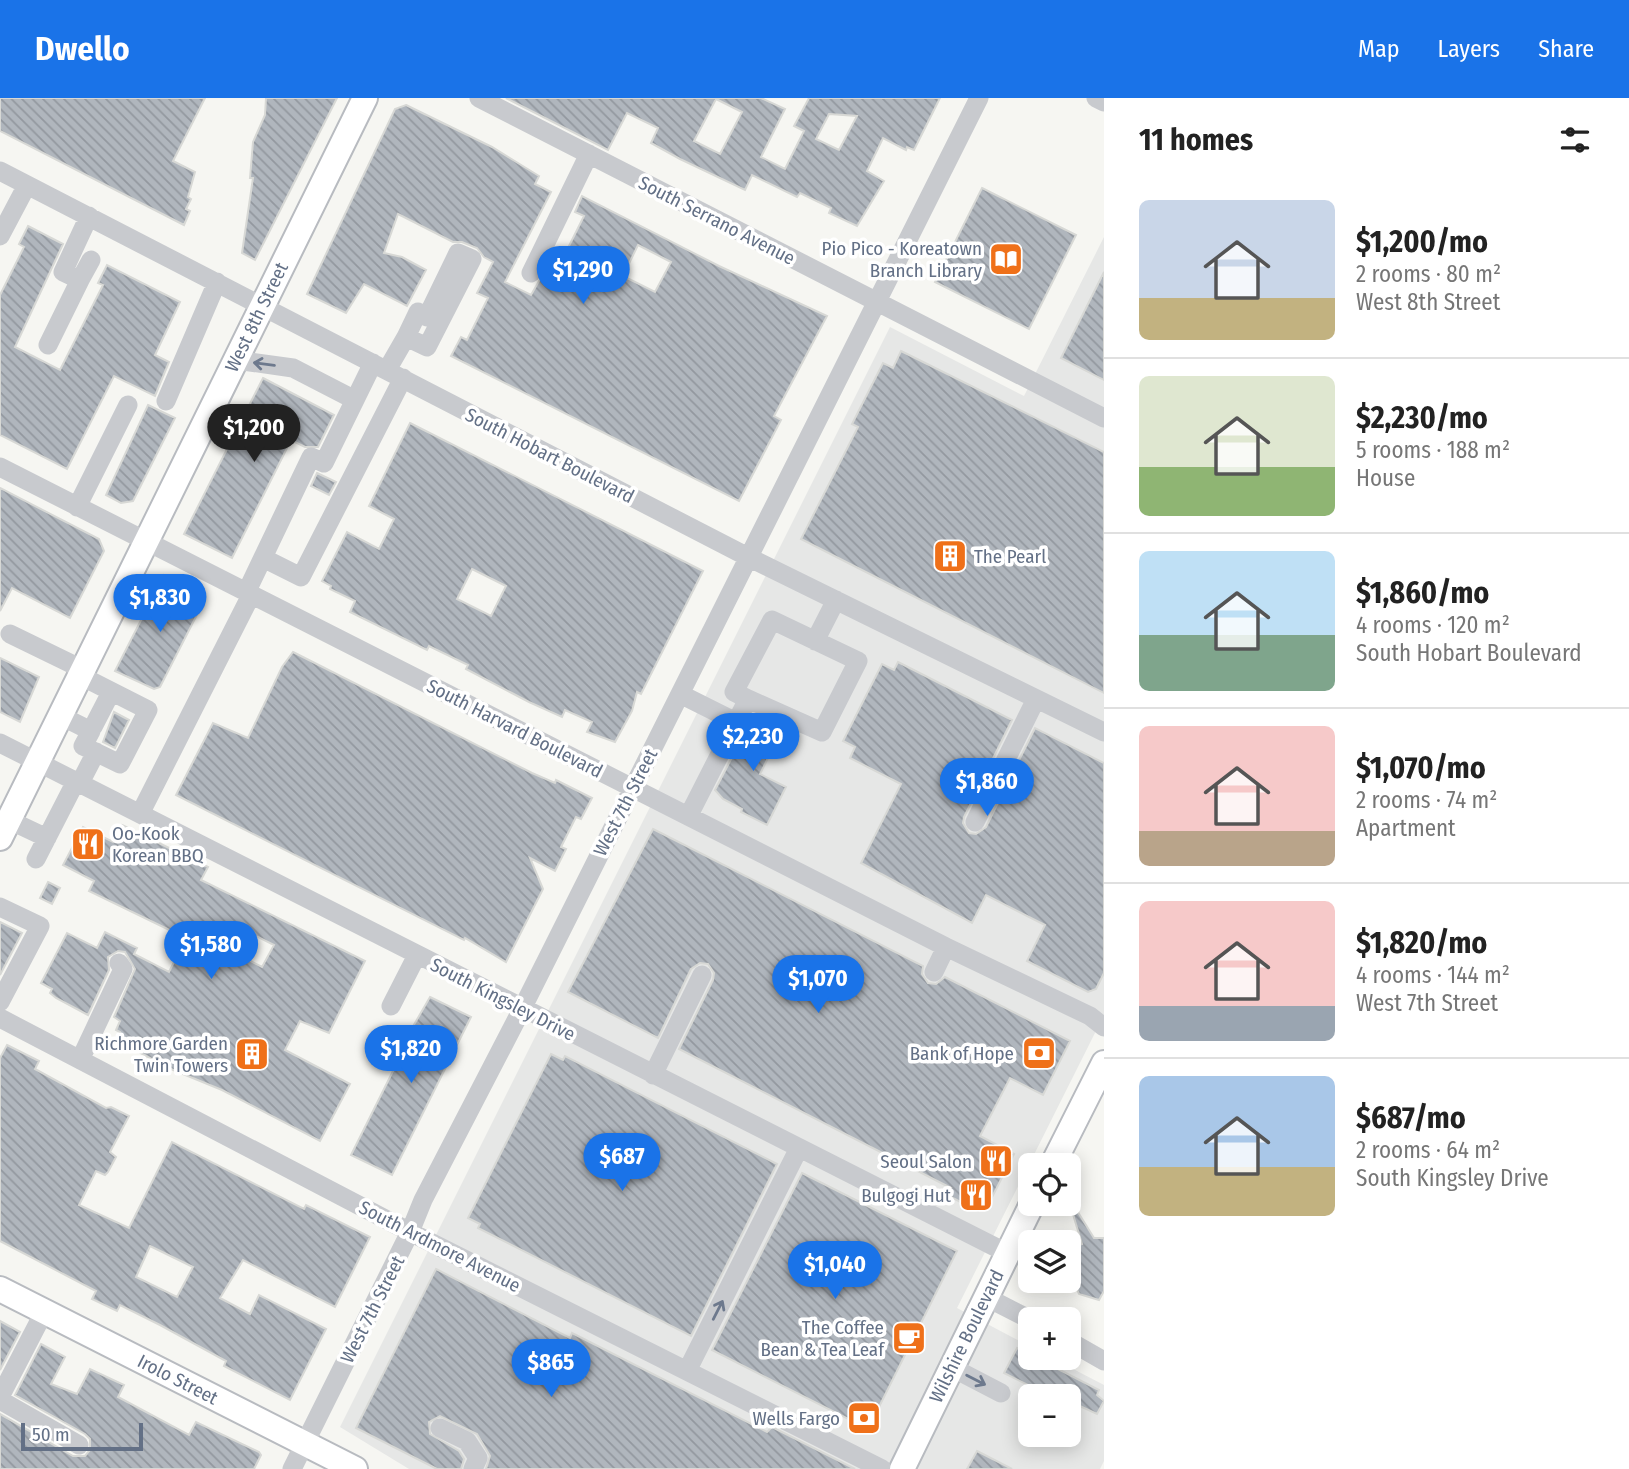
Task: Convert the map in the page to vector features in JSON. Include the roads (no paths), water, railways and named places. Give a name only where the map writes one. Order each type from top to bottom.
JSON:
[{"type":"main road","name":"West 8th Street","points":[[5,829],[365,98]]},
{"type":"main road","points":[[1059,1153],[1104,1063]]},
{"type":"main road","name":"Wilshire Boulevard","points":[[902,1469],[1026,1216]]},
{"type":"main road","name":"Irolo Street","points":[[0,1289],[355,1469]]},
{"type":"street","name":"South Serrano Avenue","points":[[479,98],[1104,418]]},
{"type":"street","name":"West 7th Street","points":[[292,1469],[410,1232],[423,1200],[522,1009],[979,98]]},
{"type":"street","points":[[1096,98],[1104,102]]},
{"type":"street","points":[[531,273],[589,154]]},
{"type":"street","name":"South Hobart Boulevard","points":[[0,171],[748,557],[1104,732]]},
{"type":"street","points":[[0,236],[27,185]]},
{"type":"street","points":[[80,280],[63,272],[89,216]]},
{"type":"street","points":[[263,558],[301,577],[388,370],[418,312],[427,317],[458,253],[472,259],[426,348],[406,337]]},
{"type":"street","points":[[48,345],[91,260]]},
{"type":"street","points":[[166,401],[217,282]]},
{"type":"street","points":[[236,360],[293,368],[355,400]]},
{"type":"street","points":[[139,814],[248,594],[312,457],[324,463],[355,400],[388,370]]},
{"type":"street","points":[[77,507],[128,405]]},
{"type":"street","name":"South Harvard Boulevard","points":[[0,467],[147,544],[689,815],[946,947],[1090,1016],[1104,1027]]},
{"type":"street","points":[[815,641],[836,600]]},
{"type":"street","points":[[772,620],[858,661],[822,732],[748,699],[734,692],[772,620]]},
{"type":"street","points":[[10,634],[82,673],[103,713]]},
{"type":"street","points":[[680,694],[736,722]]},
{"type":"street","points":[[689,815],[748,699]]},
{"type":"street","points":[[975,822],[1036,699]]},
{"type":"street","points":[[61,716],[103,713],[148,710],[121,764],[83,746],[103,713]]},
{"type":"street","name":"South Kingsley Drive","points":[[0,743],[1007,1253]]},
{"type":"street","points":[[36,859],[96,752]]},
{"type":"street","points":[[5,829],[47,838]]},
{"type":"street","points":[[0,907],[40,926],[0,1002]]},
{"type":"street","points":[[934,972],[946,947]]},
{"type":"street","points":[[391,1006],[417,955]]},
{"type":"street","points":[[80,1060],[123,969],[119,962]]},
{"type":"street","points":[[653,1075],[702,975]]},
{"type":"street","name":"South Ardmore Avenue","points":[[0,1018],[410,1232],[882,1469]]},
{"type":"street","points":[[687,1371],[799,1148]]},
{"type":"street","points":[[986,1297],[1018,1313]]},
{"type":"street","points":[[44,1312],[0,1399],[79,1445]]},
{"type":"street","points":[[1081,1348],[1104,1361]]},
{"type":"street","points":[[951,1367],[1001,1393]]},
{"type":"street","points":[[440,1428],[467,1441],[478,1458],[473,1469]]},
{"type":"place","name":"Pio Pico - Koreatown Branch Library","points":[[1006,259]]},
{"type":"place","name":"The Pearl","points":[[950,556]]},
{"type":"place","name":"Oo-Kook Korean BBQ","points":[[88,844]]},
{"type":"place","name":"Bank of Hope","points":[[1039,1053]]},
{"type":"place","name":"Richmore Garden Twin Towers","points":[[252,1054]]},
{"type":"place","name":"Seoul Salon","points":[[996,1161]]},
{"type":"place","name":"Bulgogi Hut","points":[[976,1195]]},
{"type":"place","name":"The Coffee Bean & Tea Leaf","points":[[909,1338]]},
{"type":"place","name":"Wells Fargo","points":[[864,1418]]}]
